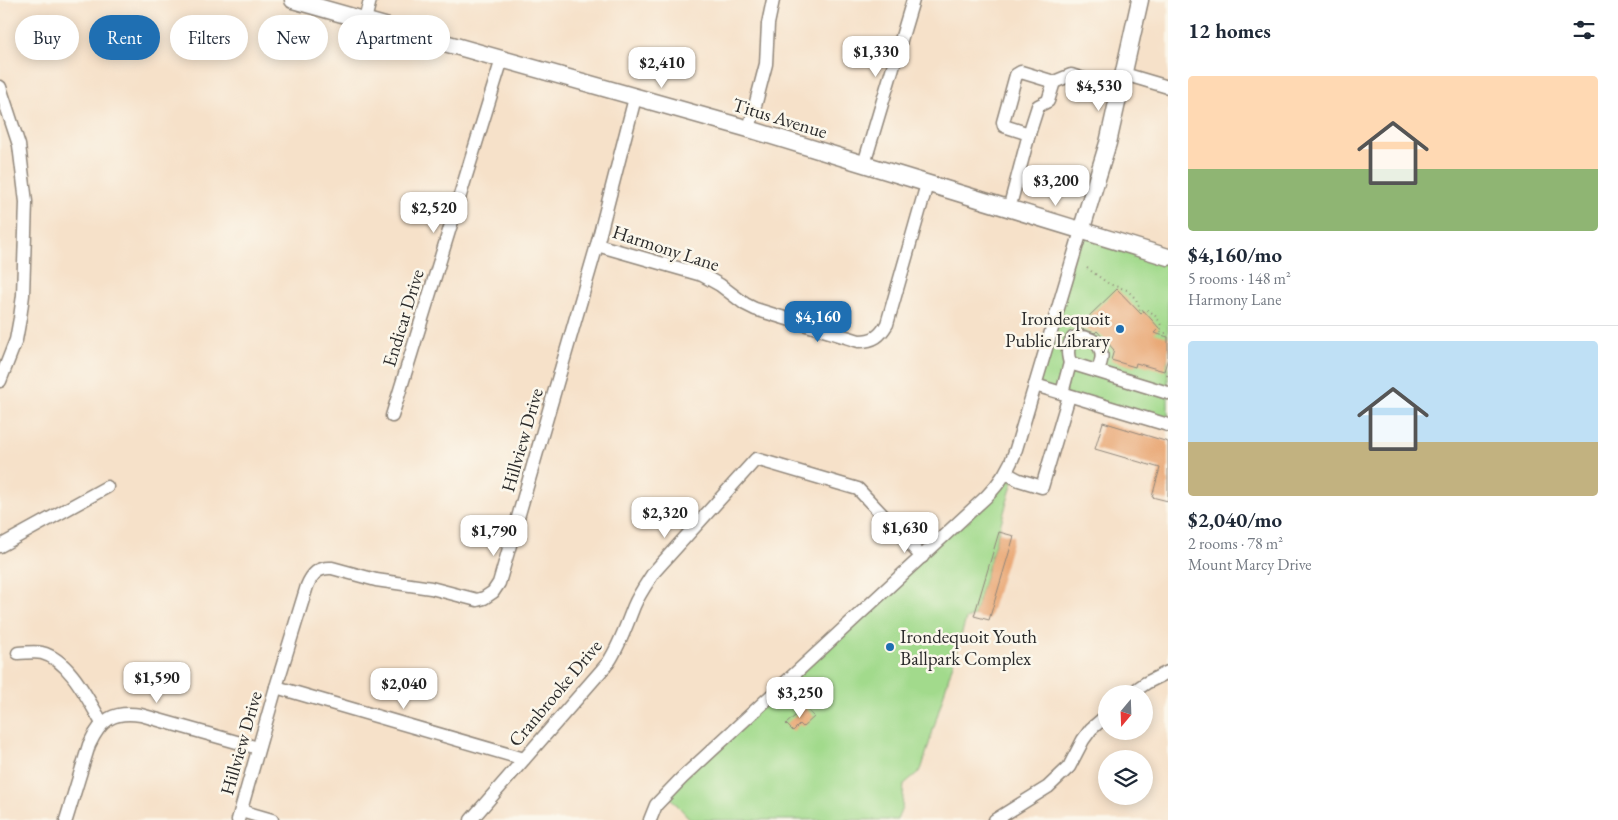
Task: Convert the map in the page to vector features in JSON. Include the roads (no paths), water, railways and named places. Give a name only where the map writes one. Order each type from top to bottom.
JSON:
[{"type":"main road","name":"Titus Avenue","points":[[293,0],[347,15]]},
{"type":"main road","points":[[1081,231],[1108,143],[1140,0]]},
{"type":"main road","name":"Titus Avenue","points":[[450,44],[749,129],[1168,257]]},
{"type":"street","points":[[366,15],[370,0]]},
{"type":"street","points":[[749,129],[766,64],[768,24],[773,0]]},
{"type":"street","points":[[864,164],[913,0]]},
{"type":"street","name":"Endicar Drive","points":[[392,416],[502,59]]},
{"type":"street","points":[[1029,134],[1004,126],[1003,122],[1016,74],[1021,72],[1054,82],[1071,75],[1120,91]]},
{"type":"street","points":[[1124,74],[1168,87]]},
{"type":"street","points":[[1010,209],[1038,106],[1048,101],[1054,82]]},
{"type":"street","points":[[0,87],[19,145],[26,202],[23,295],[20,318],[16,340],[0,380]]},
{"type":"street","name":"Hillview Drive","points":[[240,815],[276,687],[307,586],[313,574],[318,570],[332,568],[376,580],[431,588],[477,600],[493,592],[499,583],[597,246],[635,98]]},
{"type":"street","name":"Harmony Lane","points":[[597,246],[702,275],[720,285],[745,304],[776,317],[859,341],[867,341],[875,339],[882,334],[887,324],[926,184]]},
{"type":"street","points":[[650,820],[656,805],[682,778],[990,493],[1006,473],[1016,449],[1081,231]]},
{"type":"street","points":[[1006,473],[1014,478],[1042,487],[1066,394],[1070,363],[1068,345],[1073,338],[1087,339],[1095,342],[1101,348],[1103,356],[1097,371]]},
{"type":"street","points":[[1070,363],[1168,393]]},
{"type":"street","points":[[1035,385],[1168,425]]},
{"type":"street","name":"Cranbrooke Drive","points":[[472,820],[608,663],[620,644],[634,606],[654,572],[756,459],[858,489],[922,557]]},
{"type":"street","points":[[0,546],[107,487]]},
{"type":"street","points":[[18,653],[41,652],[56,659],[76,680],[102,723]]},
{"type":"street","points":[[1143,685],[1168,672]]},
{"type":"street","points":[[276,687],[524,759]]},
{"type":"street","points":[[66,820],[86,753],[94,734],[108,718],[118,714],[142,715],[258,748]]},
{"type":"street","points":[[995,820],[1027,802],[1048,787],[1069,767],[1083,740],[1098,723]]},
{"type":"street","points":[[240,815],[272,820]]},
{"type":"place","name":"Irondequoit Public Library","points":[[1120,329]]},
{"type":"place","name":"Irondequoit Youth Ballpark Complex","points":[[890,647]]}]
